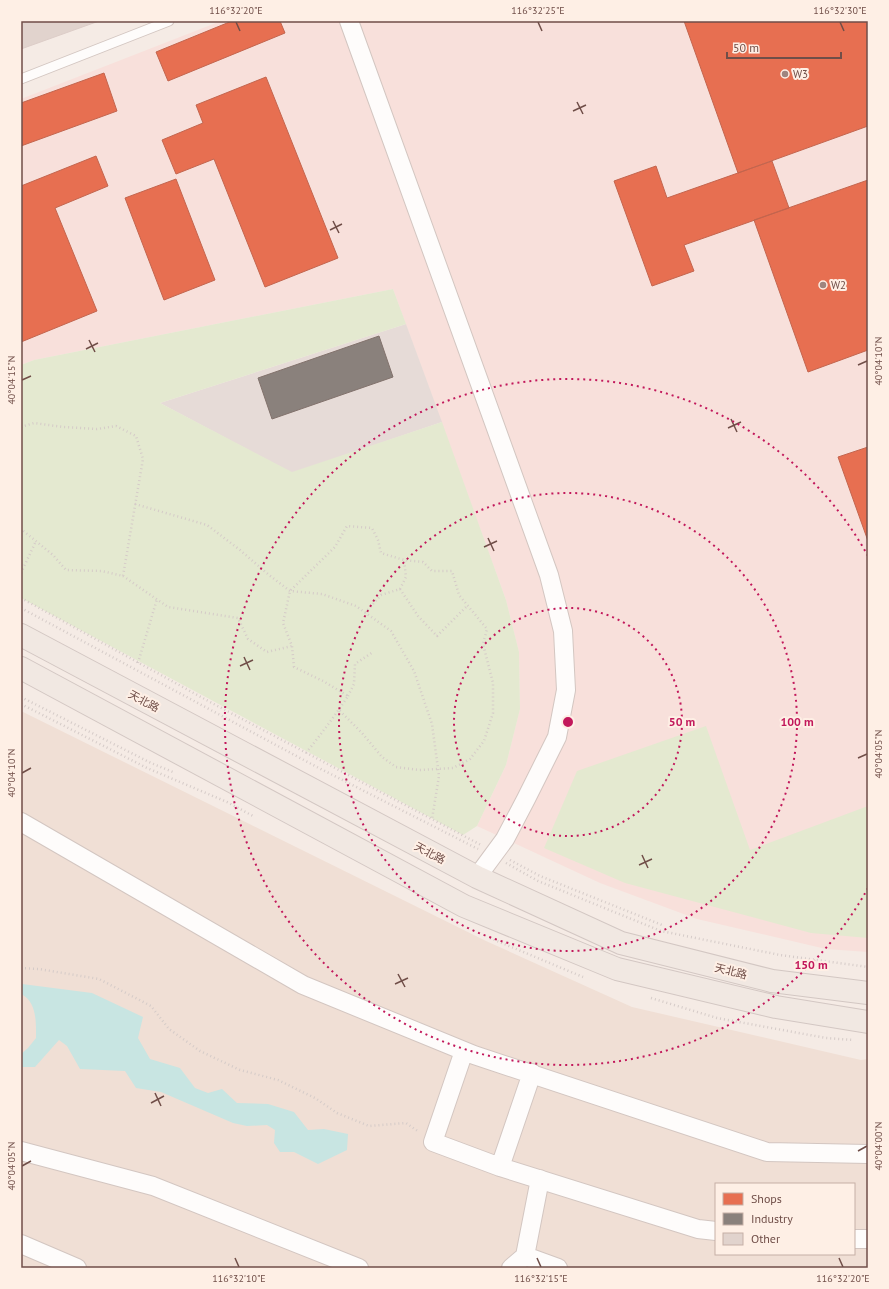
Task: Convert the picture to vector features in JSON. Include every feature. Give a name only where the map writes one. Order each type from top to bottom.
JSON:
[{"type":"main road","name":"天北路","points":[[21,635],[476,877],[621,943],[772,981],[868,993]]},
{"type":"main road","points":[[21,668],[464,906],[617,968],[776,1007],[868,1022]]},
{"type":"street","points":[[349,21],[549,575],[563,631],[566,690],[557,737],[505,839],[476,877]]},
{"type":"street","points":[[21,822],[303,986],[464,1051],[767,1152],[868,1154]]},
{"type":"street","points":[[464,1051],[433,1142],[500,1167],[698,1229],[715,1231]]},
{"type":"street","points":[[500,1167],[532,1073]]},
{"type":"street","points":[[21,1151],[154,1186],[359,1268]]},
{"type":"street","points":[[511,1268],[525,1256],[540,1179]]},
{"type":"street","points":[[855,1239],[868,1239]]},
{"type":"street","points":[[21,1244],[77,1268]]},
{"type":"street","points":[[525,1256],[558,1268]]},
{"type":"lane","points":[[21,79],[170,21]]},
{"type":"path","points":[[21,427],[34,423],[62,427],[97,429],[116,426],[136,436],[143,459],[123,576]]},
{"type":"path","points":[[135,504],[207,525],[290,591],[322,594],[356,606],[391,631],[414,671],[432,724],[439,776],[432,819]]},
{"type":"path","points":[[339,710],[382,757],[396,768],[419,770],[453,768],[470,759],[484,741],[493,713],[493,683],[483,644],[487,629],[459,595],[452,571],[432,571],[423,562],[404,560],[380,553],[378,540],[372,528],[347,526],[335,547],[290,591],[283,623],[292,646],[294,667],[323,681],[348,696]]},
{"type":"path","points":[[21,529],[53,555],[66,570],[102,571],[123,576],[168,607],[238,618],[248,638],[267,652],[292,646]]},
{"type":"path","points":[[21,573],[36,541]]},
{"type":"path","points":[[365,613],[381,595],[400,589],[406,577],[404,560]]},
{"type":"path","points":[[400,589],[418,616],[437,636],[468,605]]},
{"type":"path","points":[[21,598],[138,663],[432,819],[538,881],[662,931],[780,954],[868,967]]},
{"type":"path","points":[[138,663],[157,599]]},
{"type":"path","points":[[21,608],[295,755],[494,855],[540,876],[662,925]]},
{"type":"path","points":[[306,753],[332,720],[348,696],[354,684],[355,664],[372,652]]},
{"type":"path","points":[[21,698],[151,763]]},
{"type":"path","points":[[21,968],[39,969],[99,979],[151,1006],[169,1029],[200,1051],[240,1070],[278,1080],[315,1098],[337,1113],[363,1124],[369,1126],[406,1123],[433,1142]]},
{"type":"shaded area","points":[[221,21],[868,21],[868,952],[826,949],[697,919],[600,883],[477,826],[506,765],[520,709],[519,652],[506,600],[393,289],[34,360],[21,365],[21,99]]},
{"type":"shaded area","points":[[406,324],[442,422],[292,473],[160,403]]},
{"type":"shaded area","points":[[21,711],[486,941],[632,1007],[861,1060],[868,1059],[868,1268],[21,1268]]},
{"type":"green space","points":[[393,289],[406,324],[160,403],[292,472],[442,422],[506,600],[519,652],[520,709],[506,765],[477,826],[463,835],[21,598],[21,365],[34,360]]},
{"type":"green space","points":[[706,726],[750,850],[868,806],[868,938],[811,933],[625,883],[544,848],[577,771]]},
{"type":"water","points":[[22,984],[92,993],[143,1017],[138,1038],[150,1059],[180,1068],[195,1088],[208,1093],[222,1089],[237,1103],[268,1104],[294,1112],[308,1130],[324,1129],[348,1134],[347,1150],[318,1164],[294,1152],[280,1152],[274,1143],[275,1130],[267,1125],[247,1126],[233,1123],[161,1092],[136,1088],[125,1071],[80,1069],[67,1046],[59,1040],[35,1067],[21,1067],[21,1054],[36,1038],[33,1007],[21,994]]},
{"type":"building: Shops","points":[[232,21],[280,21],[285,33],[168,81],[156,52]]},
{"type":"building: Shops","name":"W3","points":[[684,21],[868,21],[868,126],[738,173]]},
{"type":"building: Shops","points":[[104,73],[117,111],[21,146],[21,103]]},
{"type":"building: Shops","points":[[266,77],[338,258],[265,287],[214,159],[176,174],[162,140],[203,123],[196,105]]},
{"type":"building: Shops","points":[[96,156],[108,186],[55,208],[97,311],[21,342],[21,186]]},
{"type":"building: Shops","points":[[772,161],[789,208],[684,245],[694,271],[652,286],[614,181],[656,166],[667,198]]},
{"type":"building: Shops","points":[[176,179],[215,280],[164,300],[125,198]]},
{"type":"building: Shops","name":"W2","points":[[868,180],[868,350],[808,372],[754,220]]},
{"type":"building: Shops","points":[[868,447],[868,541],[838,457]]},
{"type":"building: Industry","points":[[379,336],[393,377],[272,419],[258,378]]},
{"type":"building: Other","points":[[21,21],[99,21],[21,49]]},
{"type":"place","name":"W3","points":[[785,74]]},
{"type":"place","name":"W2","points":[[823,285]]}]
